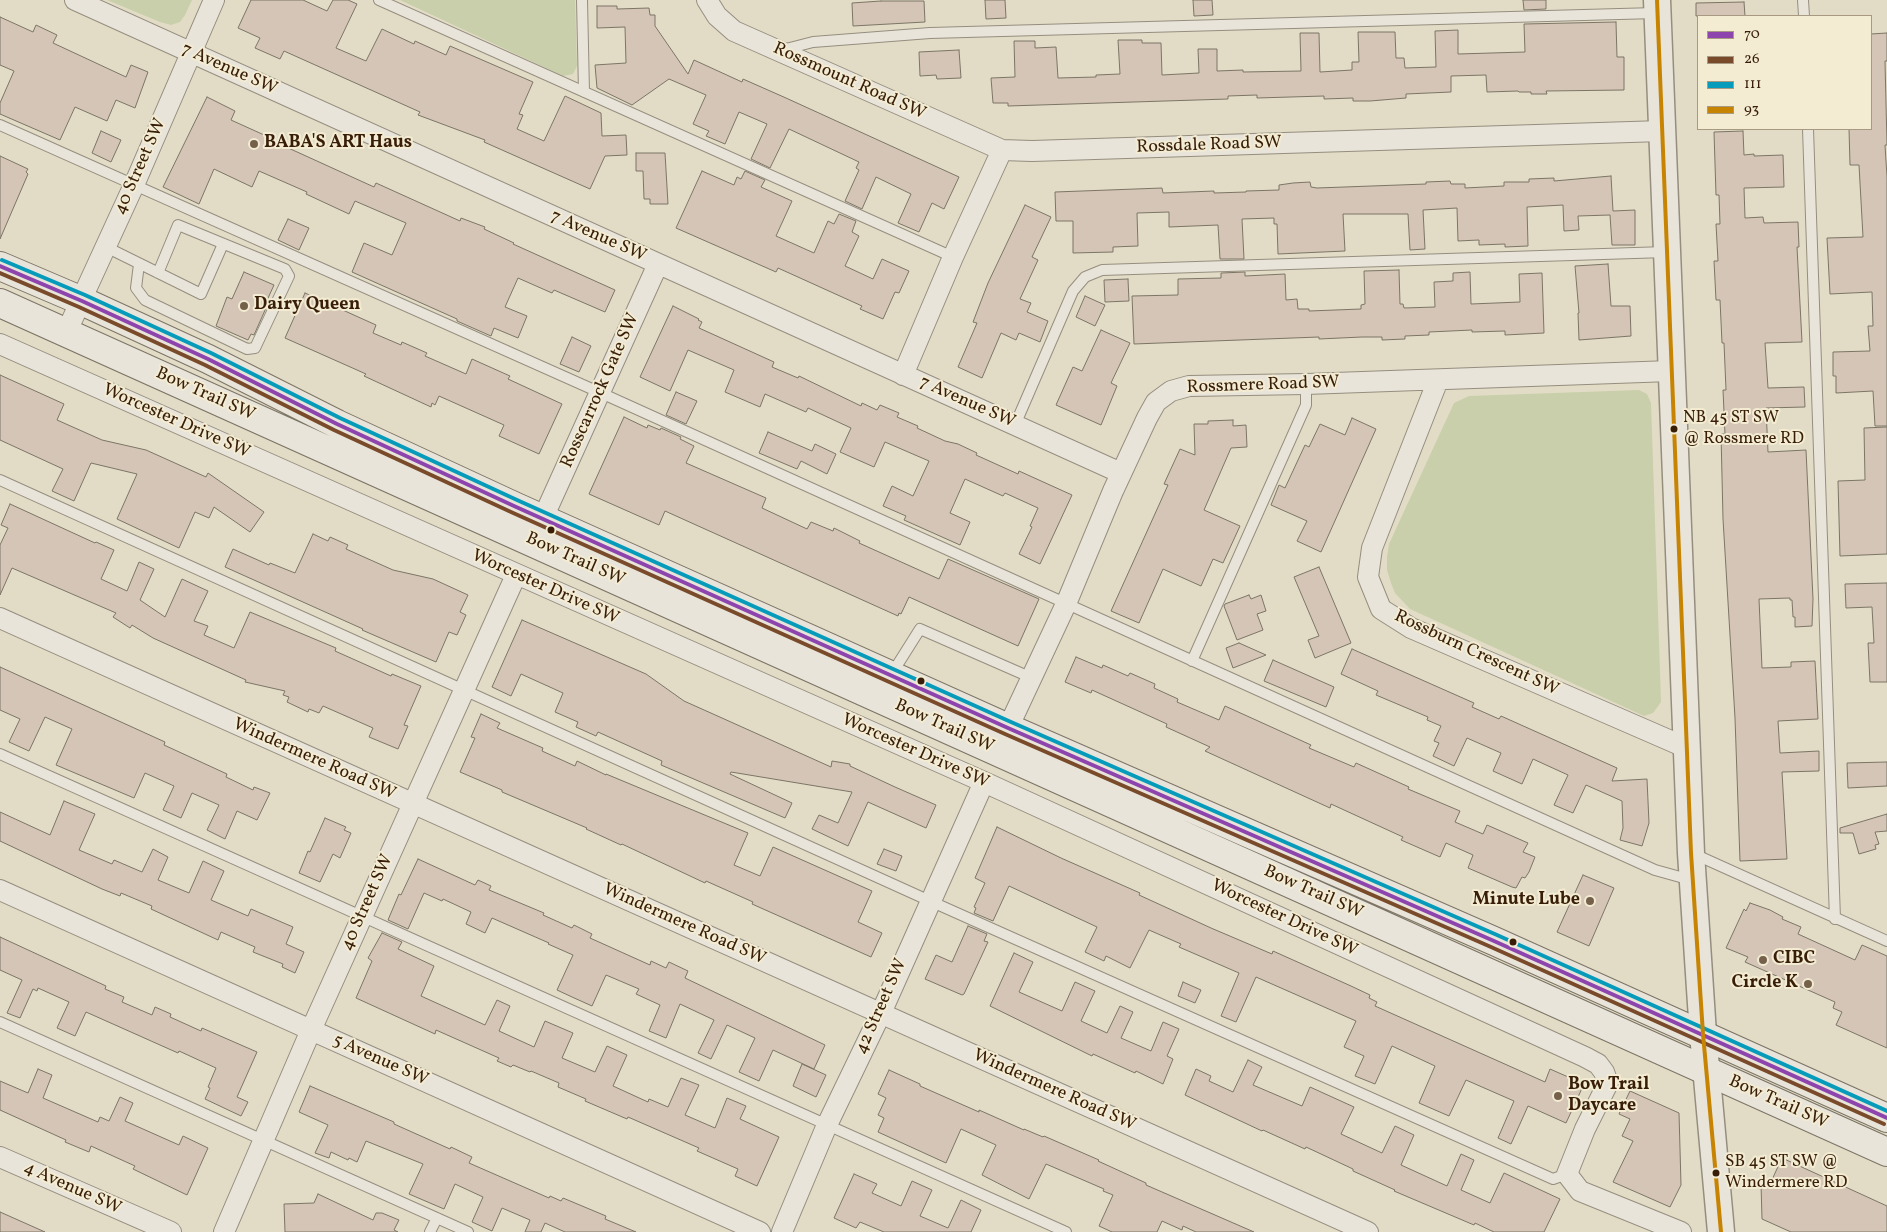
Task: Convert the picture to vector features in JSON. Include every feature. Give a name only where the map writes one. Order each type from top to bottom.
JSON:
[{"type":"main road","name":"Bow Trail SW","points":[[0,266],[82,301],[208,359],[337,424],[1008,728],[1703,1034],[1887,1118]]},
{"type":"main road","name":"Bow Trail SW","points":[[0,303],[1887,1152]]},
{"type":"street","name":"7 Avenue SW","points":[[75,0],[1121,473]]},
{"type":"street","name":"40 Street SW","points":[[66,333],[134,185],[214,0]]},
{"type":"street","name":"Rossmount Road SW","points":[[707,0],[716,16],[734,31],[1002,150]]},
{"type":"street","points":[[1657,6],[1692,880],[1703,1034],[1708,1072],[1721,1232]]},
{"type":"street","name":"Rossdale Road SW","points":[[1002,150],[1032,152],[1662,131]]},
{"type":"street","points":[[903,375],[953,257],[1002,150]]},
{"type":"street","name":"Rosscarrock Gate SW","points":[[543,518],[658,264]]},
{"type":"street","name":"Worcester Drive SW","points":[[0,344],[984,782],[1598,1064],[1604,1072],[1608,1083],[1567,1174]]},
{"type":"street","name":"Rossmere Road SW","points":[[1008,728],[1066,604],[1121,473],[1151,409],[1163,396],[1171,391],[1189,386],[1438,380],[1671,371]]},
{"type":"street","name":"Rossburn Crescent SW","points":[[1438,380],[1372,548],[1368,577],[1381,609],[1411,628],[1687,748]]},
{"type":"street","name":"40 Street SW","points":[[224,1232],[311,1030],[462,690],[516,575]]},
{"type":"street","name":"Windermere Road SW","points":[[0,618],[1368,1232]]},
{"type":"street","name":"42 Street SW","points":[[782,1232],[827,1125],[881,1013],[984,782]]},
{"type":"street","name":"5 Avenue SW","points":[[0,890],[760,1232]]},
{"type":"street","name":"4 Avenue SW","points":[[0,1157],[171,1232]]},
{"type":"street","points":[[1567,1174],[1580,1190],[1681,1232]]},
{"type":"lane","points":[[379,0],[953,257]]},
{"type":"lane","points":[[582,0],[584,92]]},
{"type":"lane","points":[[1803,0],[1804,15]]},
{"type":"lane","points":[[778,50],[813,42],[930,33],[1657,6]]},
{"type":"lane","points":[[0,125],[601,393],[1655,870],[1692,880]]},
{"type":"lane","points":[[1808,130],[1835,919]]},
{"type":"lane","points":[[139,264],[136,288],[145,300],[247,349],[255,348],[289,276],[285,269],[178,225],[158,273]]},
{"type":"lane","points":[[106,247],[201,294],[223,244]]},
{"type":"lane","points":[[1015,425],[1073,291],[1085,277],[1102,270],[1666,252]]},
{"type":"lane","points":[[1192,661],[1306,405],[1306,384]]},
{"type":"lane","points":[[0,480],[930,901],[1553,1179],[1567,1174]]},
{"type":"lane","points":[[891,675],[920,629],[1032,678]]},
{"type":"lane","points":[[0,754],[1066,1232]]},
{"type":"lane","points":[[1691,853],[1887,941]]},
{"type":"lane","points":[[0,1022],[468,1232]]},
{"type":"lane","points":[[430,1232],[437,1218]]},
{"type":"green space","points":[[107,0],[192,0],[180,22],[171,25]]},
{"type":"green space","points":[[400,0],[575,0],[577,66],[573,74],[563,76]]},
{"type":"green space","points":[[1639,390],[1647,394],[1651,403],[1661,702],[1653,713],[1644,716],[1410,609],[1395,593],[1387,570],[1389,544],[1454,403],[1469,396]]},
{"type":"building","points":[[251,0],[303,0],[327,11],[333,0],[348,0],[357,4],[336,48],[366,61],[382,29],[414,44],[415,41],[446,55],[450,46],[533,82],[519,114],[523,115],[517,129],[544,141],[565,96],[601,113],[602,136],[626,135],[627,155],[605,156],[590,189],[484,142],[485,140],[418,115],[420,112],[284,51],[280,59],[255,48],[260,38],[238,28]]},
{"type":"building","points":[[985,0],[1005,0],[1006,18],[986,19]]},
{"type":"building","points":[[1193,0],[1212,0],[1213,15],[1194,16]]},
{"type":"building","points":[[1523,0],[1546,0],[1546,9],[1524,10]]},
{"type":"building","points":[[924,1],[925,22],[853,26],[852,3]]},
{"type":"building","points":[[1744,2],[1745,15],[1696,16],[1696,3]]},
{"type":"building","points":[[597,6],[617,6],[617,9],[649,8],[650,15],[655,15],[655,26],[688,74],[694,60],[742,82],[743,79],[959,177],[944,209],[932,203],[919,232],[898,223],[911,194],[876,177],[862,209],[845,201],[859,170],[856,168],[859,162],[789,129],[770,168],[751,159],[767,124],[739,112],[725,144],[706,136],[709,131],[693,124],[706,95],[669,79],[632,105],[597,88],[595,65],[626,63],[625,27],[597,28]]},
{"type":"building","points":[[0,17],[33,32],[36,25],[57,35],[53,43],[126,77],[131,65],[148,72],[135,108],[116,100],[107,121],[75,107],[60,140],[0,114],[0,103],[14,71],[0,65]]},
{"type":"building","points":[[1616,22],[1617,57],[1624,57],[1624,90],[1546,91],[1547,94],[1531,94],[1531,92],[1518,91],[1487,92],[1486,75],[1451,76],[1451,92],[1406,94],[1406,98],[1370,101],[1353,101],[1353,98],[1324,99],[1324,96],[1257,98],[1257,95],[1228,96],[1228,99],[1008,106],[1008,103],[993,103],[991,78],[1015,77],[1014,41],[1035,41],[1035,48],[1056,47],[1058,78],[1120,74],[1118,40],[1142,40],[1142,43],[1161,43],[1162,75],[1199,73],[1198,49],[1217,49],[1217,71],[1301,71],[1300,33],[1319,33],[1320,72],[1352,70],[1352,62],[1359,62],[1358,32],[1395,32],[1396,58],[1404,58],[1405,68],[1436,67],[1435,31],[1458,30],[1458,54],[1525,52],[1524,24]]},
{"type":"building","points":[[1887,33],[1887,61],[1885,61],[1887,145],[1885,145],[1887,177],[1887,426],[1875,426],[1873,391],[1836,393],[1836,376],[1833,376],[1833,352],[1870,351],[1868,326],[1873,326],[1872,292],[1830,294],[1827,238],[1863,237],[1859,165],[1850,165],[1849,130],[1872,130],[1872,34]]},
{"type":"building","points":[[959,50],[961,78],[937,79],[936,75],[920,76],[919,52]]},
{"type":"building","points":[[207,97],[235,111],[231,120],[273,139],[273,141],[374,187],[376,183],[460,221],[461,218],[485,227],[484,229],[513,244],[615,290],[605,312],[554,290],[552,293],[518,278],[505,307],[527,316],[518,338],[494,328],[491,336],[352,272],[364,243],[392,255],[406,223],[355,201],[349,214],[306,194],[307,192],[259,171],[252,187],[214,169],[199,204],[163,187]]},
{"type":"building","points":[[101,131],[121,140],[111,162],[92,153]]},
{"type":"building","points":[[1743,131],[1744,155],[1783,155],[1784,187],[1744,188],[1745,218],[1763,217],[1764,223],[1798,222],[1799,247],[1797,247],[1802,342],[1765,343],[1768,388],[1804,387],[1805,407],[1766,408],[1768,452],[1806,450],[1813,599],[1812,626],[1795,627],[1795,617],[1793,617],[1792,600],[1790,598],[1759,599],[1762,668],[1791,667],[1791,662],[1815,661],[1818,719],[1778,721],[1780,753],[1819,751],[1819,771],[1782,772],[1787,859],[1740,861],[1735,718],[1723,519],[1721,434],[1725,434],[1723,390],[1726,390],[1720,300],[1716,300],[1714,261],[1718,261],[1716,224],[1720,224],[1719,195],[1716,195],[1714,132]]},
{"type":"building","points":[[636,153],[665,153],[668,204],[650,204],[650,199],[644,199],[643,171],[636,171]]},
{"type":"building","points":[[0,156],[28,169],[26,172],[28,174],[0,239]]},
{"type":"building","points":[[702,171],[734,185],[737,177],[741,179],[745,171],[765,180],[761,187],[792,201],[776,236],[814,253],[828,221],[834,224],[839,214],[856,221],[852,232],[859,236],[845,266],[873,279],[882,259],[909,271],[899,293],[895,292],[883,319],[860,309],[862,306],[778,268],[776,272],[676,228]]},
{"type":"building","points":[[1611,176],[1613,211],[1635,210],[1635,245],[1612,245],[1610,215],[1578,216],[1579,230],[1564,231],[1563,205],[1527,207],[1528,246],[1505,247],[1505,244],[1479,245],[1479,240],[1458,241],[1457,208],[1423,210],[1425,249],[1410,250],[1408,214],[1343,214],[1345,251],[1278,254],[1277,224],[1274,224],[1274,218],[1242,219],[1244,259],[1220,259],[1218,225],[1169,227],[1169,212],[1137,213],[1138,246],[1113,247],[1113,252],[1073,253],[1073,221],[1056,221],[1055,192],[1162,188],[1163,193],[1246,192],[1279,190],[1279,185],[1310,182],[1311,187],[1317,188],[1426,184],[1426,182],[1450,181],[1451,184],[1465,184],[1465,188],[1504,186],[1504,182],[1529,182],[1529,179],[1554,178],[1554,181]]},
{"type":"building","points":[[1025,205],[1051,217],[1032,257],[1038,260],[1020,299],[1031,303],[1027,312],[1048,321],[1040,342],[1019,333],[1016,340],[1001,333],[982,378],[958,367],[977,323],[973,322],[988,283]]},
{"type":"building","points":[[288,219],[309,228],[299,250],[278,240]]},
{"type":"building","points":[[1608,264],[1611,306],[1630,306],[1631,336],[1579,340],[1575,266]]},
{"type":"building","points":[[1399,270],[1400,304],[1403,304],[1404,308],[1435,307],[1434,282],[1453,281],[1453,273],[1470,272],[1471,304],[1520,302],[1519,274],[1542,273],[1544,333],[1505,335],[1505,331],[1472,332],[1472,330],[1429,332],[1429,335],[1405,336],[1405,339],[1382,340],[1382,337],[1319,339],[1319,337],[1134,344],[1132,296],[1178,295],[1178,279],[1221,278],[1221,273],[1245,272],[1245,276],[1285,274],[1286,300],[1297,299],[1298,309],[1309,309],[1309,311],[1361,309],[1361,305],[1365,304],[1364,271]]},
{"type":"building","name":"Dairy Queen","points":[[244,272],[274,285],[254,335],[251,334],[248,340],[216,326],[227,297],[232,299]]},
{"type":"building","points":[[1128,279],[1129,301],[1105,302],[1104,280]]},
{"type":"building","points":[[305,293],[376,325],[373,333],[401,345],[402,342],[427,353],[425,356],[466,374],[472,359],[510,376],[508,379],[562,404],[539,454],[499,436],[504,425],[439,396],[435,405],[432,403],[431,407],[364,376],[366,374],[285,338]]},
{"type":"building","points":[[1085,296],[1105,305],[1095,326],[1076,317]]},
{"type":"building","points":[[673,306],[699,319],[702,322],[699,328],[774,362],[772,367],[798,378],[799,376],[861,406],[862,403],[877,410],[880,405],[899,413],[897,417],[918,426],[917,428],[945,441],[958,444],[977,453],[976,455],[1018,474],[1019,471],[1072,495],[1040,564],[1019,554],[1032,527],[1030,526],[1038,508],[1005,493],[1003,496],[965,479],[950,513],[970,522],[960,545],[904,520],[906,516],[883,506],[892,486],[913,496],[929,461],[885,442],[874,467],[840,452],[851,428],[808,408],[806,412],[765,394],[760,407],[725,392],[734,370],[688,350],[670,391],[640,377]]},
{"type":"building","points":[[1101,330],[1130,343],[1111,383],[1117,386],[1101,425],[1056,405],[1073,367],[1082,371]]},
{"type":"building","points":[[572,337],[591,346],[579,372],[560,364]]},
{"type":"building","points":[[0,375],[64,404],[57,420],[102,440],[146,450],[206,477],[208,473],[264,512],[250,532],[214,507],[209,518],[195,512],[179,548],[117,519],[137,474],[91,463],[74,501],[52,491],[63,469],[0,440]]},
{"type":"building","points":[[676,392],[697,401],[686,424],[666,415]]},
{"type":"building","points":[[624,417],[647,428],[648,425],[660,430],[661,428],[681,437],[680,439],[694,446],[686,463],[766,498],[762,508],[807,529],[811,522],[833,531],[834,528],[860,541],[859,543],[939,579],[948,559],[1039,599],[1018,646],[909,597],[901,614],[899,613],[898,616],[665,511],[659,525],[589,494]]},
{"type":"building","points":[[1352,418],[1376,429],[1321,552],[1297,541],[1307,521],[1271,505],[1279,485],[1285,488],[1305,445],[1309,447],[1320,424],[1345,435]]},
{"type":"building","points":[[1233,420],[1233,426],[1246,425],[1247,447],[1231,448],[1204,510],[1240,526],[1223,563],[1213,559],[1201,586],[1163,569],[1139,623],[1111,611],[1168,485],[1164,484],[1180,449],[1195,455],[1194,424],[1208,424],[1208,421]]},
{"type":"building","points":[[1887,427],[1887,554],[1840,556],[1838,481],[1865,480],[1864,428]]},
{"type":"building","points":[[768,432],[812,451],[815,444],[836,454],[827,474],[801,461],[797,469],[759,453]]},
{"type":"building","points":[[10,504],[114,550],[101,579],[127,591],[139,562],[154,569],[140,600],[165,617],[182,579],[208,591],[194,621],[208,626],[204,635],[234,648],[250,612],[336,648],[335,651],[391,676],[392,674],[421,686],[404,725],[408,726],[398,749],[369,737],[373,728],[323,706],[319,713],[309,709],[308,712],[287,702],[289,697],[283,695],[285,691],[245,682],[246,680],[153,638],[132,625],[130,628],[113,617],[116,613],[12,568],[0,595],[0,545],[8,528],[1,525]]},
{"type":"building","points":[[313,534],[328,541],[330,537],[348,545],[346,549],[393,570],[433,579],[468,595],[460,612],[466,615],[457,635],[449,632],[436,662],[225,567],[233,549],[269,565],[270,563],[295,573]]},
{"type":"building","points":[[1319,567],[1351,643],[1315,658],[1308,640],[1319,636],[1294,577]]},
{"type":"building","points":[[1887,583],[1887,682],[1870,682],[1868,643],[1874,643],[1872,607],[1846,608],[1845,584]]},
{"type":"building","points":[[1249,595],[1251,599],[1261,595],[1266,611],[1257,614],[1263,630],[1237,640],[1224,606]]},
{"type":"building","points":[[522,620],[646,674],[684,701],[831,767],[832,761],[850,764],[850,766],[936,805],[926,828],[868,802],[848,846],[812,829],[819,815],[838,823],[852,792],[731,772],[730,774],[792,803],[785,818],[661,765],[662,761],[598,732],[596,736],[576,727],[578,722],[555,712],[563,693],[521,674],[511,696],[492,687]]},
{"type":"building","points":[[1239,643],[1266,655],[1233,668],[1226,648]]},
{"type":"building","points":[[1352,649],[1474,703],[1472,707],[1499,719],[1501,716],[1617,768],[1612,781],[1647,779],[1649,823],[1642,846],[1620,840],[1623,828],[1622,801],[1586,785],[1573,813],[1554,805],[1568,775],[1533,759],[1522,784],[1493,771],[1501,753],[1467,738],[1454,766],[1433,756],[1439,743],[1434,741],[1441,726],[1427,720],[1428,717],[1376,695],[1378,691],[1341,674]]},
{"type":"building","points":[[1076,657],[1102,668],[1103,665],[1128,676],[1130,673],[1155,684],[1154,688],[1178,699],[1177,702],[1219,720],[1225,706],[1311,745],[1309,748],[1354,767],[1356,763],[1409,787],[1408,789],[1460,811],[1455,822],[1483,834],[1487,825],[1528,843],[1523,852],[1535,857],[1529,872],[1525,878],[1522,877],[1516,888],[1512,887],[1468,868],[1473,855],[1446,843],[1440,857],[1401,840],[1403,837],[1331,804],[1330,808],[1205,751],[1210,747],[1166,727],[1167,724],[1092,690],[1091,693],[1065,682]]},
{"type":"building","points":[[1273,660],[1334,687],[1326,707],[1264,681]]},
{"type":"building","points":[[0,667],[165,742],[164,745],[227,774],[226,777],[253,790],[254,787],[270,793],[257,820],[237,811],[225,839],[207,830],[219,805],[192,793],[181,818],[163,810],[174,786],[145,773],[134,798],[56,765],[72,729],[45,717],[29,751],[9,742],[20,719],[0,710]]},
{"type":"building","points":[[481,714],[500,723],[497,728],[543,748],[542,751],[575,766],[577,761],[606,775],[748,833],[734,865],[760,876],[773,847],[872,891],[858,922],[882,933],[871,957],[752,904],[753,902],[706,881],[705,883],[460,772],[475,738],[471,737]]},
{"type":"building","points":[[1887,762],[1887,786],[1848,788],[1847,763]]},
{"type":"building","points":[[64,801],[95,814],[79,850],[112,864],[114,860],[142,872],[153,849],[168,857],[158,880],[189,893],[203,861],[224,871],[211,900],[248,916],[251,909],[293,927],[286,944],[304,952],[295,973],[282,967],[283,964],[253,952],[255,947],[221,932],[218,940],[151,909],[152,906],[121,893],[120,896],[102,889],[0,841],[0,812],[50,835]]},
{"type":"building","points":[[1887,814],[1887,831],[1875,832],[1879,844],[1875,845],[1876,849],[1859,854],[1853,833],[1840,833],[1840,828]]},
{"type":"building","points":[[325,818],[346,827],[344,830],[351,833],[340,858],[333,854],[320,882],[299,873]]},
{"type":"building","points":[[997,827],[1211,928],[1272,954],[1273,951],[1351,986],[1370,995],[1369,998],[1377,1002],[1375,1006],[1545,1082],[1550,1069],[1584,1084],[1566,1123],[1528,1106],[1511,1144],[1498,1138],[1514,1101],[1466,1080],[1449,1116],[1419,1103],[1435,1066],[1392,1046],[1375,1084],[1355,1076],[1364,1056],[1344,1047],[1356,1021],[1256,977],[1236,1022],[1221,1016],[1239,973],[1179,947],[1181,944],[1149,930],[1130,968],[1106,956],[1104,961],[1085,952],[1097,927],[1009,886],[993,921],[974,913],[976,908],[974,907],[985,883],[975,878]]},
{"type":"building","points":[[884,849],[902,856],[896,871],[877,864]]},
{"type":"building","points":[[418,859],[475,885],[478,880],[491,886],[489,890],[544,913],[543,915],[572,928],[574,925],[592,934],[590,938],[650,965],[651,961],[666,968],[669,962],[688,971],[685,978],[825,1045],[814,1069],[773,1050],[759,1081],[739,1072],[755,1038],[727,1025],[711,1059],[698,1053],[714,1020],[680,1004],[666,1038],[649,1031],[660,1005],[636,994],[639,989],[606,975],[592,1006],[572,997],[557,990],[573,955],[492,918],[485,933],[466,924],[471,912],[443,899],[442,901],[424,893],[408,929],[388,920],[399,894],[401,895]]},
{"type":"building","name":"Minute Lube","points":[[1583,875],[1614,888],[1589,946],[1557,932]]},
{"type":"building","points":[[1750,903],[1770,910],[1783,917],[1782,919],[1801,927],[1798,934],[1855,960],[1862,945],[1887,956],[1887,1048],[1836,1025],[1842,1012],[1833,1008],[1835,1002],[1745,962],[1748,957],[1726,948],[1744,909],[1746,911]]},
{"type":"building","points":[[968,926],[987,934],[984,941],[988,942],[962,995],[925,979],[936,955],[952,962]]},
{"type":"building","points":[[382,933],[402,942],[398,949],[434,966],[421,996],[485,1025],[497,1000],[510,1006],[499,1031],[534,1047],[545,1021],[573,1033],[562,1058],[595,1072],[607,1046],[627,1055],[613,1086],[648,1102],[649,1099],[668,1107],[681,1078],[699,1085],[685,1115],[715,1128],[727,1098],[746,1106],[740,1119],[779,1137],[757,1186],[735,1176],[738,1169],[697,1151],[699,1148],[628,1117],[627,1119],[585,1101],[586,1099],[558,1087],[559,1083],[513,1065],[511,1067],[497,1061],[499,1058],[436,1030],[435,1034],[356,998],[372,961],[368,958]]},
{"type":"building","points":[[0,937],[106,986],[105,989],[124,997],[122,1002],[152,1015],[155,1007],[171,1014],[170,1017],[201,1031],[202,1028],[257,1052],[237,1097],[248,1102],[241,1116],[205,1099],[216,1068],[86,1012],[75,1036],[57,1028],[69,1002],[38,988],[37,991],[33,989],[20,1018],[7,1013],[22,980],[0,970]]},
{"type":"building","points":[[1014,953],[1033,962],[1019,992],[1062,1011],[1075,982],[1095,991],[1081,1021],[1107,1033],[1120,1006],[1133,1012],[1121,1038],[1151,1051],[1163,1022],[1179,1029],[1167,1056],[1173,1059],[1163,1084],[1093,1054],[1092,1056],[990,1006]]},
{"type":"building","points":[[1183,982],[1201,990],[1195,1003],[1178,996]]},
{"type":"building","points":[[1248,1060],[1262,1067],[1253,1085],[1302,1106],[1310,1087],[1354,1107],[1341,1134],[1382,1153],[1395,1126],[1414,1135],[1401,1165],[1447,1186],[1461,1154],[1474,1160],[1461,1190],[1490,1203],[1504,1173],[1560,1199],[1544,1232],[1494,1232],[1475,1223],[1474,1225],[1394,1191],[1306,1147],[1305,1149],[1262,1131],[1185,1095],[1196,1069],[1211,1076],[1209,1081],[1233,1092]]},
{"type":"building","points":[[802,1064],[826,1075],[816,1097],[793,1086]]},
{"type":"building","points":[[38,1069],[52,1075],[43,1098],[98,1122],[100,1117],[109,1121],[120,1097],[133,1103],[125,1121],[179,1145],[183,1136],[208,1148],[187,1195],[133,1169],[135,1166],[91,1146],[89,1152],[0,1110],[0,1081],[28,1093]]},
{"type":"building","points":[[889,1070],[979,1112],[979,1110],[1099,1160],[1146,1183],[1146,1185],[1254,1232],[1196,1232],[1183,1226],[1182,1230],[1162,1221],[1157,1232],[1112,1232],[1099,1226],[1113,1195],[1103,1191],[1104,1189],[1046,1164],[1029,1199],[982,1175],[996,1145],[961,1129],[946,1163],[878,1132],[884,1118],[878,1115],[886,1098],[878,1094]]},
{"type":"building","points":[[310,1086],[394,1122],[394,1124],[450,1149],[451,1147],[472,1157],[469,1163],[549,1198],[550,1196],[561,1201],[563,1198],[606,1216],[605,1219],[636,1232],[565,1232],[545,1223],[541,1232],[525,1232],[530,1220],[502,1208],[492,1231],[472,1222],[483,1197],[455,1184],[444,1209],[409,1194],[423,1164],[366,1141],[357,1162],[331,1152],[329,1158],[315,1153],[328,1125],[299,1112]]},
{"type":"building","points":[[1630,1091],[1679,1113],[1681,1185],[1670,1207],[1613,1182],[1633,1141],[1622,1136],[1630,1119],[1619,1114]]},
{"type":"building","points":[[1782,1158],[1887,1206],[1887,1232],[1791,1232],[1762,1219],[1761,1184],[1770,1184]]},
{"type":"building","points":[[854,1174],[877,1184],[872,1193],[901,1206],[912,1181],[932,1190],[920,1216],[948,1228],[961,1200],[981,1210],[971,1232],[884,1232],[860,1222],[856,1228],[834,1218]]},
{"type":"building","points":[[318,1194],[373,1220],[376,1213],[382,1213],[399,1220],[394,1230],[398,1232],[285,1232],[284,1204],[314,1203]]},
{"type":"building","points":[[0,1212],[45,1232],[0,1232]]},
{"type":"transit line","name":"93","points":[[1657,0],[1691,853],[1703,1034],[1721,1232]]},
{"type":"transit line","name":"111","points":[[2,260],[85,295],[211,353],[340,418],[517,500],[1011,722],[1497,935],[1887,1111]]},
{"type":"transit line","name":"70","points":[[0,266],[82,301],[208,359],[337,424],[514,506],[1008,728],[1494,941],[1887,1118]]},
{"type":"transit line","name":"26","points":[[0,273],[205,365],[334,430],[511,512],[1005,734],[1491,947],[1884,1124]]},
{"type":"place","name":"BABA'S ART Haus","points":[[254,144]]},
{"type":"place","name":"Dairy Queen","points":[[244,306]]},
{"type":"place","name":"NB 45 ST SW @ Rossmere RD","points":[[1674,429]]},
{"type":"place","name":"Minute Lube","points":[[1590,901]]},
{"type":"place","name":"CIBC","points":[[1763,960]]},
{"type":"place","name":"Circle K","points":[[1808,984]]},
{"type":"place","name":"Bow Trail Daycare","points":[[1558,1096]]},
{"type":"place","name":"SB 45 ST SW @ Windermere RD","points":[[1716,1173]]}]
